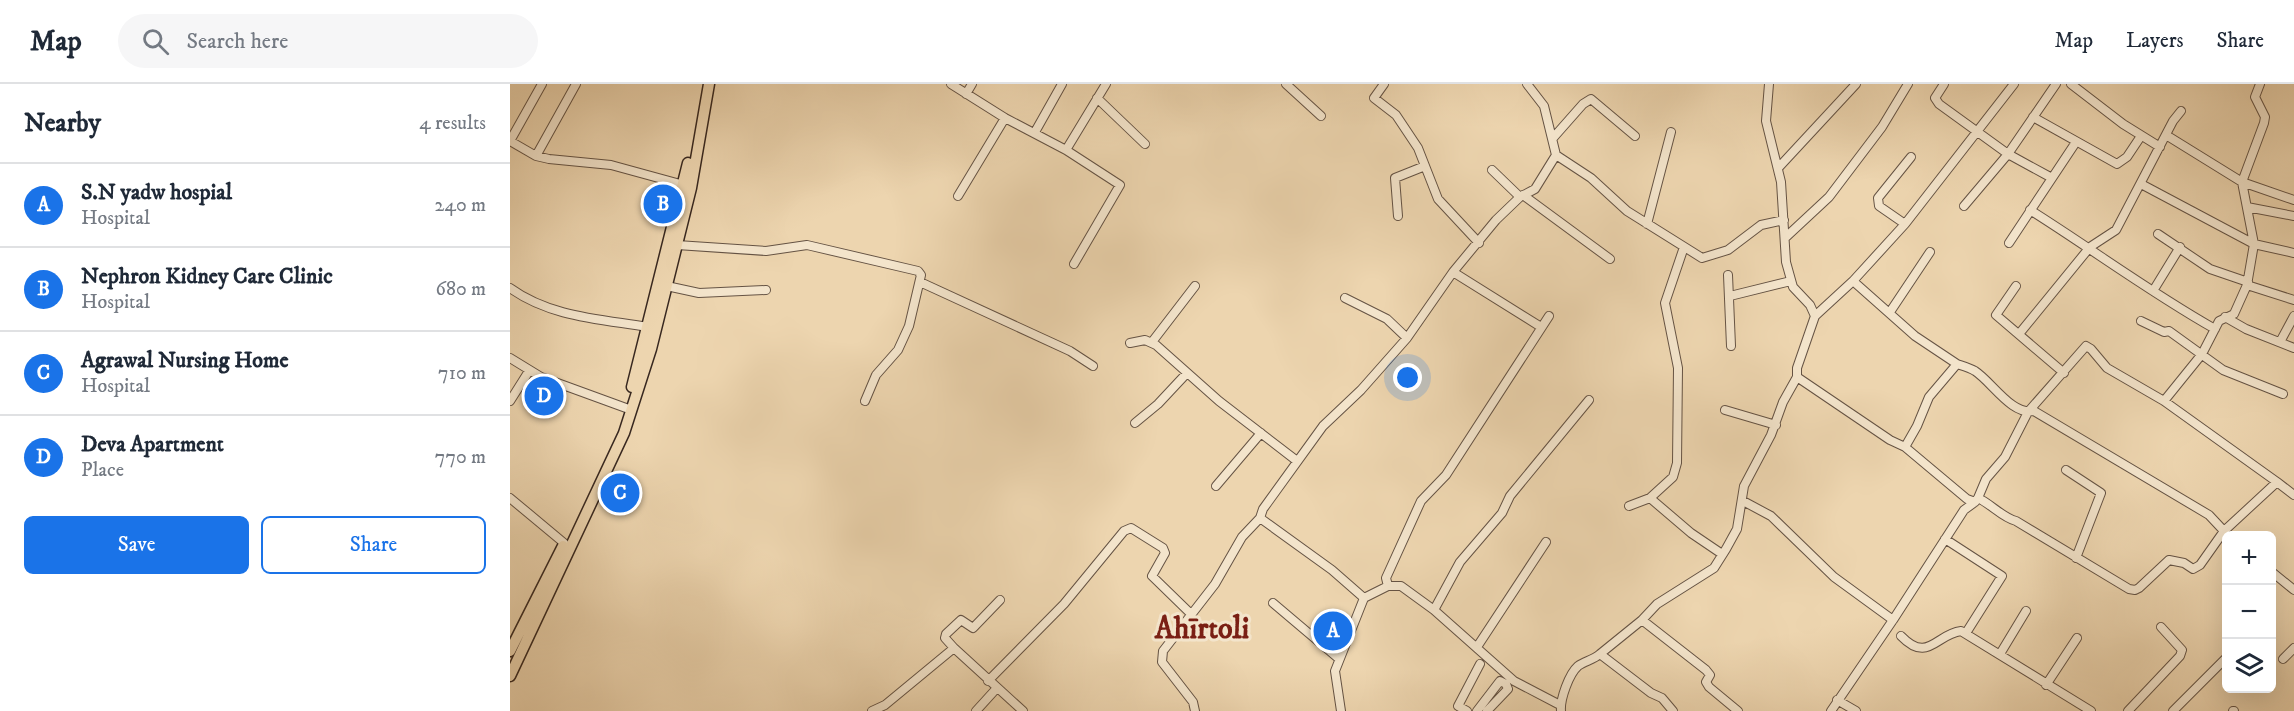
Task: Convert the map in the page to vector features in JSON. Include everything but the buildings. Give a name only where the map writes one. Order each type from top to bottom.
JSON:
[{"type":"main road","points":[[510,676],[624,433],[651,348],[703,84]]},
{"type":"main road","points":[[510,651],[618,431],[648,327],[677,245],[691,188],[709,84]]},
{"type":"street","points":[[542,84],[510,141],[536,156],[562,162],[611,165],[684,185]]},
{"type":"street","points":[[536,156],[576,84]]},
{"type":"street","points":[[951,84],[1005,118],[1066,150],[1120,185],[1074,264]]},
{"type":"street","points":[[966,94],[972,84]]},
{"type":"street","points":[[1035,132],[1062,84]]},
{"type":"street","points":[[1066,150],[1106,84]]},
{"type":"street","points":[[1288,84],[1321,116]]},
{"type":"street","points":[[1384,84],[1374,98],[1396,115],[1418,148],[1444,209],[1479,243]]},
{"type":"street","points":[[1195,711],[1193,702],[1164,667],[1161,657],[1190,613],[1215,584],[1242,537],[1260,518],[1263,509],[1330,418],[1361,390],[1407,338],[1453,272],[1497,220],[1522,196],[1535,189],[1556,155],[1544,106],[1527,84]]},
{"type":"street","points":[[1761,84],[1769,86],[1766,121],[1779,167],[1786,237],[1786,262],[1791,281],[1815,316]]},
{"type":"street","points":[[1779,167],[1856,84]]},
{"type":"street","points":[[1786,237],[1836,189],[1882,127],[1908,84]]},
{"type":"street","points":[[1944,84],[1936,94],[1936,100],[1977,134],[2052,178]]},
{"type":"street","points":[[1341,711],[1335,671],[1338,658],[1364,598],[1388,586],[1401,586],[1434,610],[1514,681],[1561,708],[1578,666],[1600,654],[1635,623],[1642,620],[1657,604],[1714,568],[1737,529],[1743,501],[1741,494],[1776,425],[1783,402],[1797,377],[1797,368],[1815,316],[1853,281],[1905,224],[2014,84]]},
{"type":"street","points":[[1964,206],[2008,154],[2056,84]]},
{"type":"street","points":[[2071,84],[2141,136],[2160,147]]},
{"type":"street","points":[[2164,401],[2202,354],[2215,329],[2225,317],[2234,314],[2248,283],[2253,244],[2242,182],[2264,123],[2265,117],[2255,97],[2260,84]]},
{"type":"street","points":[[1097,98],[1144,144]]},
{"type":"street","points":[[1553,138],[1583,104],[1591,99],[1635,136]]},
{"type":"street","points":[[2019,333],[2090,247],[2116,230],[2181,111]]},
{"type":"street","points":[[2033,117],[2117,164],[2127,157],[2141,136]]},
{"type":"street","points":[[958,196],[1005,118]]},
{"type":"street","points":[[1647,224],[1671,132]]},
{"type":"street","points":[[2166,135],[2242,182],[2294,200]]},
{"type":"street","points":[[2009,243],[2076,142]]},
{"type":"street","points":[[1556,155],[1591,178],[1628,211],[1702,258],[1713,256],[1735,246],[1761,225],[1784,220]]},
{"type":"street","points":[[1905,224],[1880,206],[1878,198],[1911,157]]},
{"type":"street","points":[[1398,216],[1395,178],[1425,166]]},
{"type":"street","points":[[1492,170],[1522,196],[1610,259]]},
{"type":"street","points":[[2141,184],[2253,244],[2294,253]]},
{"type":"street","points":[[2247,207],[2294,216]]},
{"type":"street","points":[[2030,210],[2215,329]]},
{"type":"street","points":[[2158,234],[2210,268],[2294,300]]},
{"type":"street","points":[[677,245],[766,251],[795,246],[819,247],[911,269],[921,275],[909,326],[898,350],[876,375],[865,401]]},
{"type":"street","points":[[1629,506],[1650,498],[1673,477],[1677,463],[1678,368],[1665,303],[1684,247]]},
{"type":"street","points":[[2154,291],[2180,247]]},
{"type":"street","points":[[1890,312],[1930,252]]},
{"type":"street","points":[[1453,272],[1541,327]]},
{"type":"street","points":[[1728,275],[1731,346]]},
{"type":"street","points":[[1730,296],[1791,281]]},
{"type":"street","points":[[1853,281],[1931,349],[1976,372],[2015,408],[2028,412],[2034,411],[2209,515],[2222,531]]},
{"type":"street","points":[[920,282],[1071,351],[1093,366]]},
{"type":"street","points":[[662,285],[699,293],[766,290]]},
{"type":"street","points":[[1152,342],[1195,286]]},
{"type":"street","points":[[2016,286],[1996,315],[2064,373]]},
{"type":"street","points":[[510,288],[526,300],[554,311],[648,327]]},
{"type":"street","points":[[1345,298],[1387,319],[1407,338]]},
{"type":"street","points":[[1388,586],[1386,578],[1422,501],[1446,475],[1549,316]]},
{"type":"street","points":[[2280,342],[2294,316]]},
{"type":"street","points":[[2225,317],[2294,348]]},
{"type":"street","points":[[2141,321],[2169,332],[2223,370],[2283,394]]},
{"type":"street","points":[[1130,343],[1152,342],[1297,461]]},
{"type":"street","points":[[1831,711],[1964,510],[1976,500],[1986,479],[2006,457],[2028,412],[2086,346],[2106,368],[2164,401],[2294,495]]},
{"type":"street","points":[[510,358],[529,371],[626,408]]},
{"type":"street","points":[[1905,447],[1929,397],[1957,364]]},
{"type":"street","points":[[510,401],[529,371]]},
{"type":"street","points":[[1135,423],[1158,404],[1187,373]]},
{"type":"street","points":[[1797,377],[1890,440],[1905,447],[1967,499],[1976,500],[2135,590],[2165,561],[2176,560],[2193,569],[2200,565],[2222,538]]},
{"type":"street","points":[[1434,610],[1460,562],[1502,513],[1510,496],[1589,400]]},
{"type":"street","points":[[1725,410],[1776,425]]},
{"type":"street","points":[[1215,486],[1261,433]]},
{"type":"street","points":[[2066,470],[2102,493],[2076,558]]},
{"type":"street","points":[[2228,531],[2280,484]]},
{"type":"street","points":[[510,498],[564,543]]},
{"type":"street","points":[[1650,498],[1691,533],[1722,554]]},
{"type":"street","points":[[1743,501],[1771,516],[1833,577],[1893,620]]},
{"type":"street","points":[[1260,518],[1332,570],[1364,598]]},
{"type":"street","points":[[988,681],[1064,604],[1124,531],[1131,528],[1163,548],[1165,553],[1152,576],[1190,613]]},
{"type":"street","points":[[1945,539],[2002,576],[1966,633]]},
{"type":"street","points":[[1477,647],[1546,542]]},
{"type":"street","points":[[2276,575],[2294,590]]},
{"type":"street","points":[[1000,600],[973,628],[961,620],[946,634],[945,638],[996,689],[1023,711]]},
{"type":"street","points":[[1273,603],[1338,658]]},
{"type":"street","points":[[2000,654],[2026,611]]},
{"type":"street","points":[[1642,620],[1691,661],[1706,670],[1710,675],[1706,682],[1709,687],[1738,711]]},
{"type":"street","points":[[2128,711],[2180,656],[2182,651],[2161,627]]},
{"type":"street","points":[[1901,636],[1908,643],[1922,649],[1935,644],[1953,632],[1966,633],[2091,711]]},
{"type":"street","points":[[2046,685],[2077,638]]},
{"type":"street","points":[[872,711],[885,705],[954,648]]},
{"type":"street","points":[[2283,659],[2294,648]]},
{"type":"street","points":[[1600,654],[1651,693],[1662,698],[1673,711]]},
{"type":"street","points":[[2173,711],[2222,662]]},
{"type":"street","points":[[1467,711],[1455,709],[1480,664]]},
{"type":"street","points":[[1477,711],[1500,681],[1506,684],[1508,689],[1487,711]]},
{"type":"street","points":[[976,711],[996,689]]},
{"type":"street","points":[[1838,700],[1856,711]]},
{"type":"place","name":"Nephron Kidney Care Clinic","points":[[663,204]]},
{"type":"place","name":"Deva Apartment","points":[[544,396]]},
{"type":"place","name":"Agrawal Nursing Home","points":[[620,493]]},
{"type":"place","name":"S.N yadw hospial","points":[[1333,631]]},
{"type":"district","name":"Ahīrtoli","points":[[1202,629]]}]
